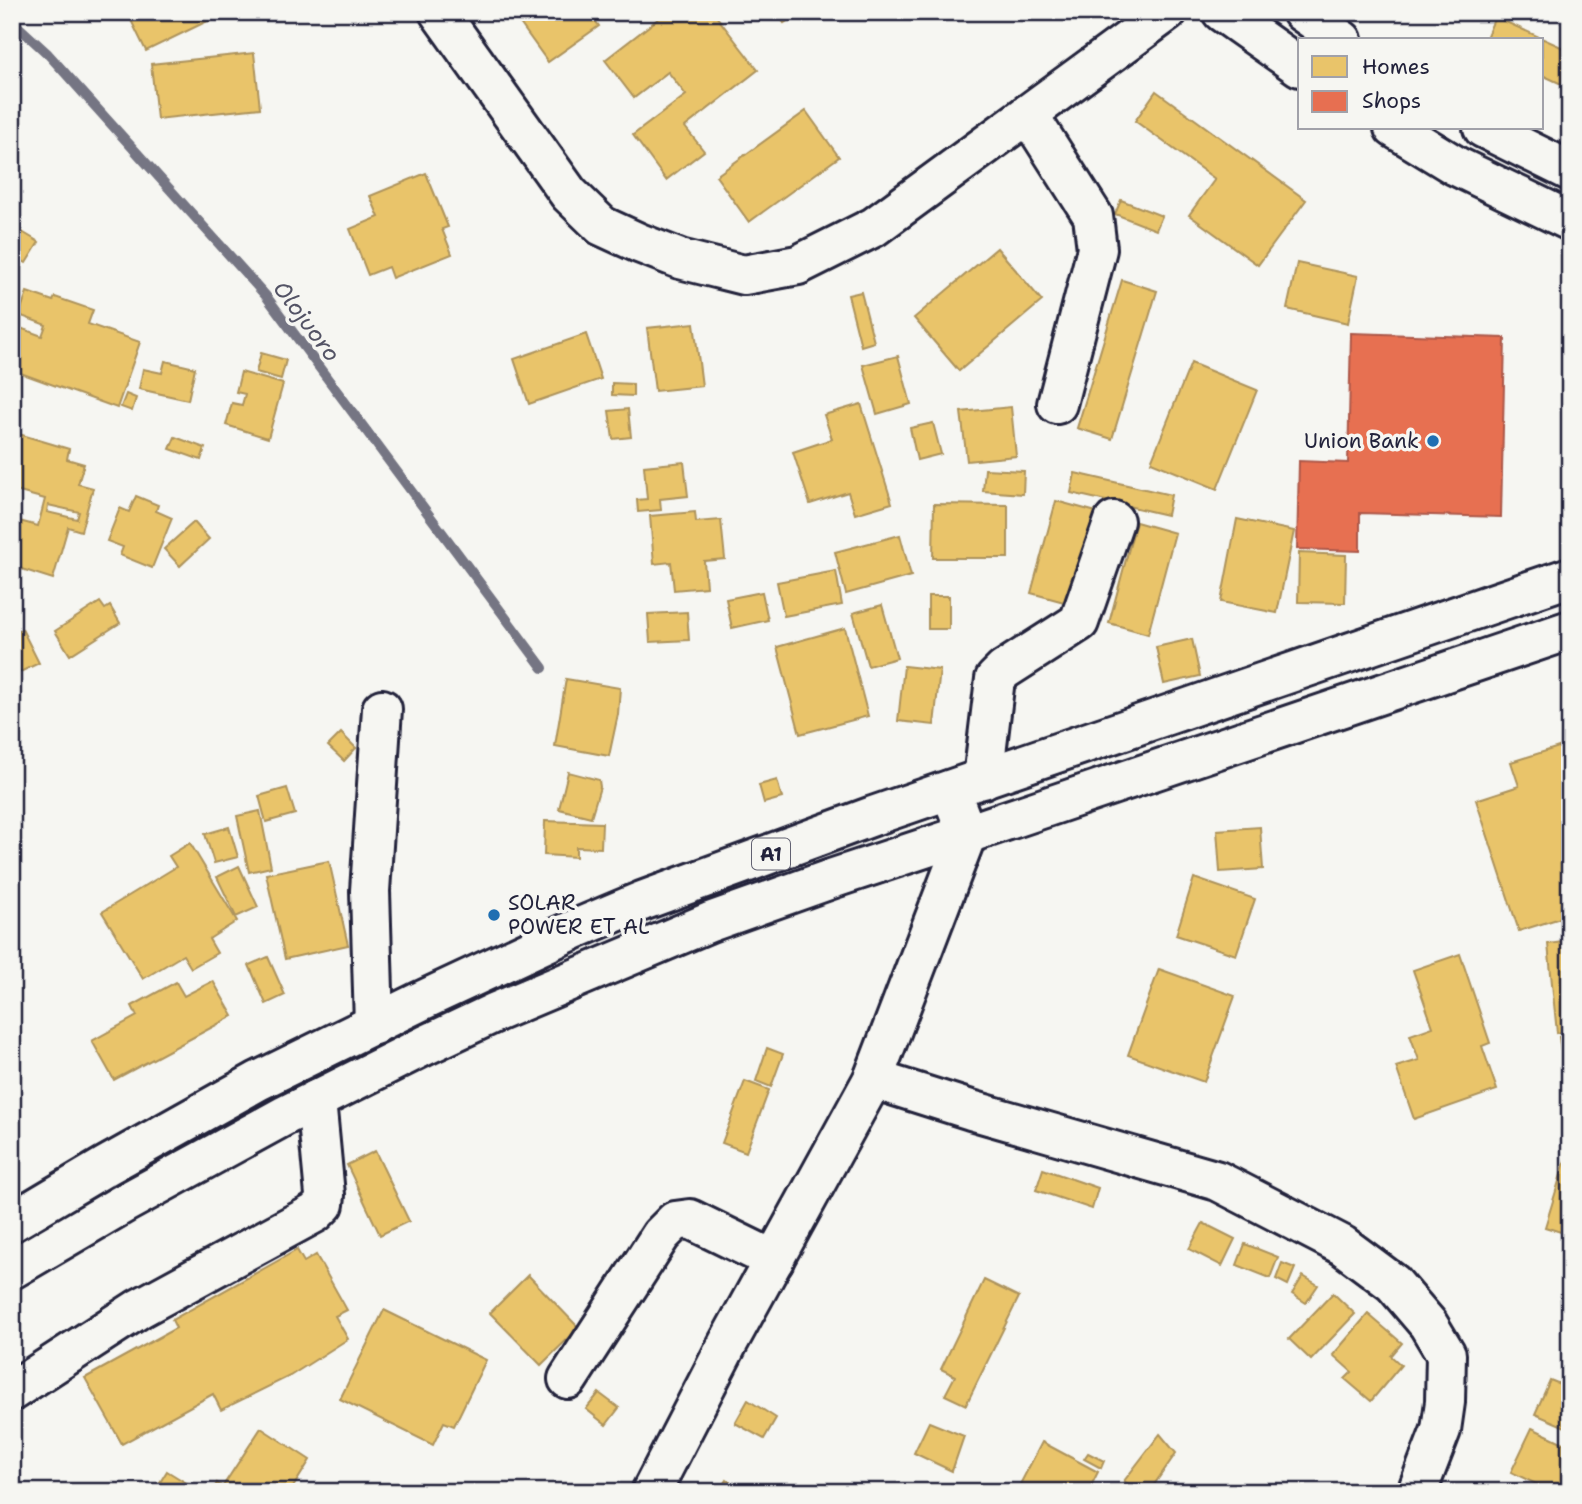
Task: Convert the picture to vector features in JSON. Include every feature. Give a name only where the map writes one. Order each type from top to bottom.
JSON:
[{"type":"main road","points":[[439,12],[569,194],[602,226],[680,259],[744,275],[798,265],[874,227],[1167,12]]},
{"type":"main road","points":[[1222,12],[1298,66]]},
{"type":"main road","points":[[1302,12],[1339,38]]},
{"type":"main road","points":[[1028,114],[1093,216],[1097,249],[1057,404]]},
{"type":"main road","points":[[1397,130],[1457,166],[1570,221]]},
{"type":"main road","points":[[1487,130],[1570,171]]},
{"type":"main road","points":[[651,1492],[728,1343],[873,1079],[967,834],[966,784],[995,679],[1004,670],[1079,622],[1114,521]]},
{"type":"main road","name":"A1","points":[[12,1222],[258,1081],[573,930],[642,901],[873,816],[1570,577]]},
{"type":"main road","name":"A1","points":[[12,1269],[123,1204],[316,1100],[496,1012],[710,922],[1570,630]]},
{"type":"main road","points":[[374,1025],[370,891],[382,709]]},
{"type":"main road","points":[[873,1079],[1218,1181],[1342,1245],[1393,1283],[1428,1324],[1446,1354],[1445,1402],[1441,1430],[1417,1492]]},
{"type":"main road","points":[[12,1391],[140,1308],[315,1213],[324,1204],[325,1195],[316,1100]]},
{"type":"main road","points":[[568,1379],[661,1235],[675,1221],[690,1219],[774,1260]]},
{"type":"building: Homes","points":[[127,12],[226,12],[146,51]]},
{"type":"building: Homes","points":[[527,12],[589,12],[599,26],[548,62],[517,19]]},
{"type":"building: Homes","points":[[667,12],[713,12],[758,70],[685,127],[704,151],[666,180],[633,135],[686,95],[668,72],[634,98],[605,60]]},
{"type":"building: Homes","points":[[777,12],[801,12],[784,23]]},
{"type":"building: Homes","points":[[1495,17],[1541,38],[1486,38]]},
{"type":"building: Homes","points":[[1544,39],[1570,51],[1570,88],[1544,76]]},
{"type":"building: Homes","points":[[254,53],[260,108],[157,119],[151,64]]},
{"type":"building: Homes","points":[[1156,91],[1306,200],[1258,265],[1189,215],[1215,179],[1135,121]]},
{"type":"building: Homes","points":[[806,111],[839,157],[749,222],[716,176]]},
{"type":"building: Homes","points":[[426,173],[448,227],[442,229],[452,254],[392,278],[388,267],[368,275],[350,229],[379,217],[370,196]]},
{"type":"building: Homes","points":[[1121,200],[1162,216],[1156,230],[1115,214]]},
{"type":"building: Homes","points":[[12,226],[39,242],[26,263],[12,255]]},
{"type":"building: Homes","points":[[997,248],[1042,301],[959,371],[914,318]]},
{"type":"building: Homes","points":[[1297,263],[1358,276],[1348,323],[1287,309]]},
{"type":"building: Homes","points":[[1122,280],[1157,291],[1112,439],[1077,428]]},
{"type":"building: Homes","points":[[27,292],[53,301],[55,297],[93,310],[88,324],[140,342],[117,408],[12,370],[12,325],[42,336],[46,325],[19,315]]},
{"type":"building: Homes","points":[[861,292],[874,342],[861,346],[848,295]]},
{"type":"building: Homes","points":[[694,323],[702,386],[655,391],[647,328]]},
{"type":"building: Homes","points":[[586,334],[601,379],[529,404],[514,359]]},
{"type":"building: Homes","points":[[261,353],[286,360],[281,379],[256,372]]},
{"type":"building: Homes","points":[[898,356],[911,404],[877,414],[863,365]]},
{"type":"building: Homes","points":[[165,361],[195,368],[188,400],[139,389],[143,369],[162,373]]},
{"type":"building: Homes","points":[[1191,363],[1257,390],[1217,489],[1151,462]]},
{"type":"building: Homes","points":[[241,372],[283,384],[268,438],[226,425],[232,403],[242,405],[245,394],[236,392]]},
{"type":"building: Homes","points":[[612,383],[633,384],[633,396],[612,395]]},
{"type":"building: Homes","points":[[126,394],[136,398],[132,411],[121,407]]},
{"type":"building: Homes","points":[[861,404],[892,503],[855,514],[848,492],[810,504],[793,452],[832,439],[824,415]]},
{"type":"building: Homes","points":[[1011,407],[1016,456],[967,461],[961,412]]},
{"type":"building: Homes","points":[[628,409],[631,437],[613,439],[609,411]]},
{"type":"building: Homes","points":[[933,423],[941,454],[917,460],[910,428]]},
{"type":"building: Homes","points":[[12,432],[69,449],[67,459],[84,464],[78,484],[93,488],[81,531],[68,527],[53,579],[12,566],[12,519],[38,526],[45,499],[12,490]],"holes":[[[48,505],[79,512],[77,519],[47,512]]]},
{"type":"building: Homes","points":[[175,437],[205,448],[201,460],[170,449]]},
{"type":"building: Homes","points":[[684,462],[688,496],[660,499],[661,510],[638,512],[637,500],[647,499],[644,466]]},
{"type":"building: Homes","points":[[985,469],[1024,471],[1023,494],[983,491]]},
{"type":"building: Homes","points":[[1075,473],[1171,495],[1167,515],[1071,493]]},
{"type":"building: Homes","points":[[136,496],[158,505],[156,511],[172,518],[152,568],[120,555],[123,547],[107,541],[120,508],[129,512]]},
{"type":"building: Homes","points":[[1056,501],[1100,513],[1075,605],[1031,593]]},
{"type":"building: Homes","points":[[934,504],[1008,505],[1008,558],[933,558]]},
{"type":"building: Homes","points":[[695,512],[696,522],[721,520],[725,559],[704,561],[706,587],[674,590],[671,562],[654,564],[650,516]]},
{"type":"building: Homes","points":[[1237,519],[1294,531],[1277,613],[1221,602]]},
{"type":"building: Homes","points":[[194,522],[209,539],[180,566],[164,549]]},
{"type":"building: Homes","points":[[1136,522],[1175,533],[1148,634],[1109,623]]},
{"type":"building: Homes","points":[[900,535],[911,576],[846,594],[835,552]]},
{"type":"building: Homes","points":[[1299,553],[1346,555],[1345,603],[1298,602]]},
{"type":"building: Homes","points":[[836,571],[842,605],[784,616],[777,582]]},
{"type":"building: Homes","points":[[762,592],[768,620],[732,628],[726,599]]},
{"type":"building: Homes","points":[[928,596],[949,596],[949,629],[928,629]]},
{"type":"building: Homes","points":[[100,602],[105,609],[110,606],[120,623],[70,655],[55,631]]},
{"type":"building: Homes","points":[[882,605],[897,658],[868,666],[853,613]]},
{"type":"building: Homes","points":[[687,612],[689,640],[650,642],[648,614]]},
{"type":"building: Homes","points":[[12,620],[18,631],[22,629],[39,663],[12,676]]},
{"type":"building: Homes","points":[[845,628],[868,716],[800,734],[777,647]]},
{"type":"building: Homes","points":[[1192,639],[1200,676],[1164,684],[1156,647]]},
{"type":"building: Homes","points":[[904,666],[940,670],[934,725],[898,721]]},
{"type":"building: Homes","points":[[566,679],[620,688],[618,714],[609,756],[555,746]]},
{"type":"building: Homes","points":[[341,733],[356,748],[344,761],[328,746]]},
{"type":"building: Homes","points":[[1565,745],[1570,758],[1570,915],[1519,931],[1476,800],[1519,786],[1511,762]]},
{"type":"building: Homes","points":[[568,772],[599,780],[600,787],[591,817],[559,809]]},
{"type":"building: Homes","points":[[777,780],[782,798],[764,803],[759,785]]},
{"type":"building: Homes","points":[[287,788],[295,814],[266,822],[259,796]]},
{"type":"building: Homes","points":[[260,811],[271,867],[249,872],[237,816]]},
{"type":"building: Homes","points":[[545,821],[602,823],[601,848],[576,847],[576,857],[544,855]]},
{"type":"building: Homes","points":[[229,827],[238,857],[214,863],[205,834]]},
{"type":"building: Homes","points":[[1260,827],[1263,869],[1220,872],[1217,830]]},
{"type":"building: Homes","points":[[190,843],[237,921],[209,939],[217,953],[191,968],[183,955],[143,979],[102,912],[176,867],[169,856]]},
{"type":"building: Homes","points":[[329,861],[348,945],[285,959],[266,874]]},
{"type":"building: Homes","points":[[239,866],[258,907],[236,917],[217,877]]},
{"type":"building: Homes","points":[[1194,878],[1255,899],[1236,955],[1176,935]]},
{"type":"building: Homes","points":[[1570,941],[1570,1031],[1557,1033],[1548,944]]},
{"type":"building: Homes","points":[[1460,954],[1490,1043],[1482,1046],[1497,1090],[1414,1119],[1396,1067],[1419,1060],[1410,1035],[1433,1027],[1413,970]]},
{"type":"building: Homes","points":[[268,957],[285,995],[266,1004],[249,965]]},
{"type":"building: Homes","points":[[1159,969],[1235,996],[1204,1082],[1128,1055]]},
{"type":"building: Homes","points":[[213,981],[233,1016],[114,1080],[92,1041],[137,1016],[132,1006],[176,982],[184,996]]},
{"type":"building: Homes","points":[[1570,1036],[1570,1066],[1563,1067],[1559,1037]]},
{"type":"building: Homes","points":[[767,1048],[783,1054],[771,1087],[756,1081]]},
{"type":"building: Homes","points":[[745,1081],[769,1090],[746,1152],[722,1143]]},
{"type":"building: Homes","points":[[1570,1145],[1570,1235],[1545,1227]]},
{"type":"building: Homes","points":[[375,1151],[409,1221],[380,1235],[347,1165]]},
{"type":"building: Homes","points":[[1043,1169],[1098,1188],[1092,1209],[1036,1190]]},
{"type":"building: Homes","points":[[1203,1223],[1235,1239],[1222,1266],[1189,1249]]},
{"type":"building: Homes","points":[[1245,1244],[1278,1257],[1270,1278],[1237,1265]]},
{"type":"building: Homes","points":[[297,1250],[304,1262],[316,1255],[347,1310],[335,1316],[348,1339],[290,1376],[221,1410],[213,1394],[122,1444],[85,1378],[176,1328],[172,1320]]},
{"type":"building: Homes","points":[[1282,1263],[1295,1268],[1288,1285],[1276,1279]]},
{"type":"building: Homes","points":[[528,1275],[579,1328],[541,1365],[490,1313]]},
{"type":"building: Homes","points":[[1303,1276],[1318,1285],[1306,1303],[1292,1294]]},
{"type":"building: Homes","points":[[984,1280],[1019,1297],[966,1405],[945,1395],[955,1376],[941,1369]]},
{"type":"building: Homes","points":[[1333,1293],[1355,1314],[1311,1360],[1289,1339]]},
{"type":"building: Homes","points":[[384,1310],[486,1360],[454,1426],[444,1422],[433,1445],[340,1399]]},
{"type":"building: Homes","points":[[1368,1314],[1402,1343],[1391,1356],[1401,1365],[1371,1401],[1345,1379],[1352,1372],[1333,1355]]},
{"type":"building: Homes","points":[[1550,1380],[1570,1388],[1570,1429],[1535,1414]]},
{"type":"building: Homes","points":[[599,1393],[619,1408],[606,1425],[586,1409]]},
{"type":"building: Homes","points":[[748,1400],[776,1418],[764,1439],[735,1423]]},
{"type":"building: Homes","points":[[929,1422],[964,1436],[952,1471],[914,1453]]},
{"type":"building: Homes","points":[[261,1428],[310,1460],[290,1492],[232,1492],[223,1486]]},
{"type":"building: Homes","points":[[1532,1428],[1570,1446],[1570,1492],[1553,1492],[1511,1472]]},
{"type":"building: Homes","points":[[1160,1434],[1176,1453],[1149,1492],[1140,1492],[1124,1481]]},
{"type":"building: Homes","points":[[1042,1442],[1098,1472],[1088,1492],[1016,1492]]},
{"type":"building: Homes","points":[[1088,1453],[1104,1461],[1101,1468],[1084,1459]]},
{"type":"building: Homes","points":[[167,1471],[201,1492],[154,1492]]},
{"type":"building: Homes","points":[[727,1480],[743,1492],[719,1492]]},
{"type":"building: Homes","points":[[217,1483],[230,1492],[212,1492]]},
{"type":"building: Shops","points":[[1351,333],[1505,338],[1501,517],[1360,513],[1360,551],[1297,549],[1299,461],[1348,463]]},
{"type":"waterway","name":"Olojuoro","points":[[12,21],[48,54],[266,296],[543,668]]},
{"type":"place","name":"Union Bank","points":[[1433,441]]},
{"type":"place","name":"SOLAR POWER ET AL","points":[[494,915]]}]
